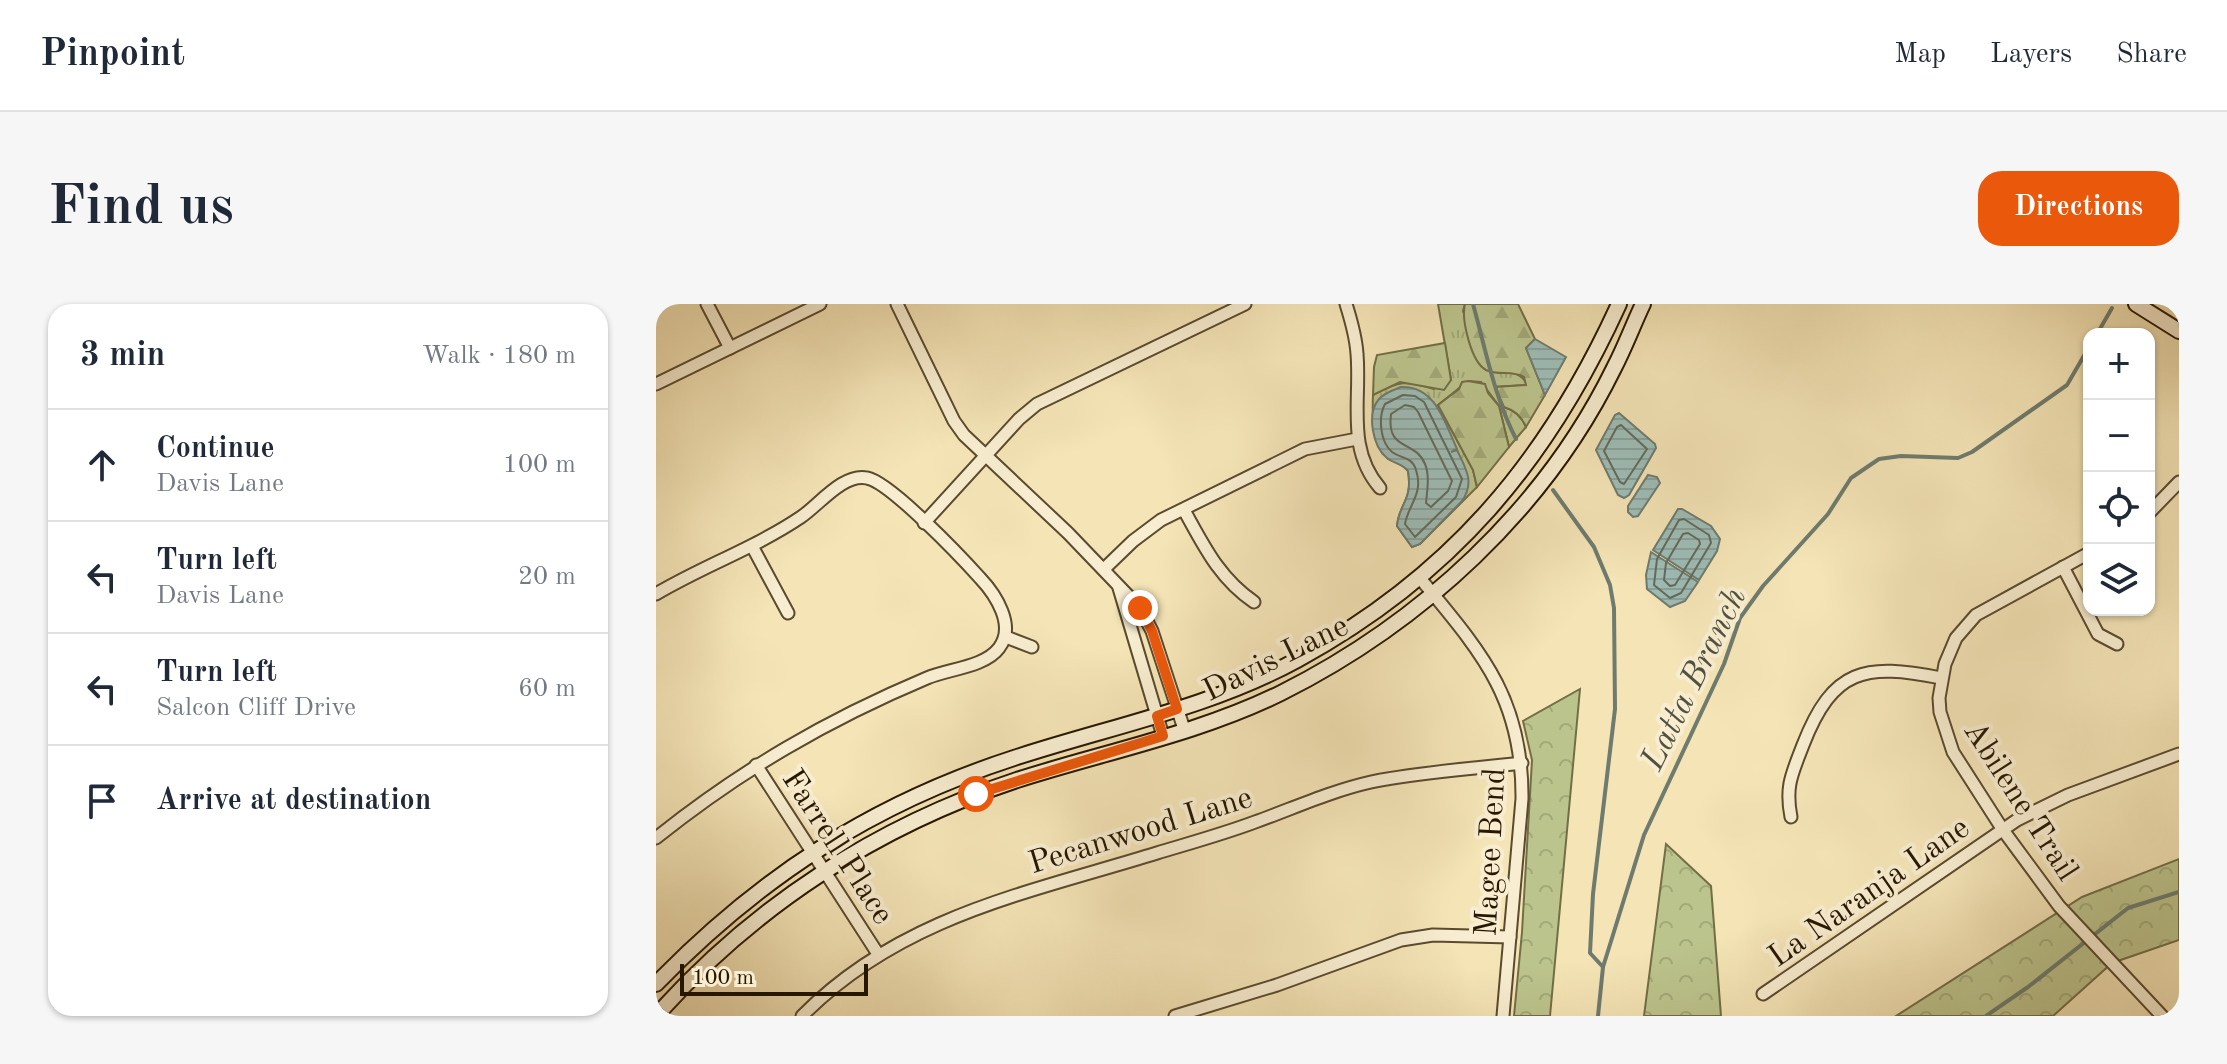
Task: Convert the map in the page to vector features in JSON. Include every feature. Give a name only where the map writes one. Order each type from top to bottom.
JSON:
[{"type":"main road","name":"Davis Lane","points":[[656,984],[721,921],[811,852],[891,809],[951,780],[1016,757],[1157,716],[1240,686],[1295,662],[1354,626],[1419,577],[1481,520],[1538,451],[1594,358],[1619,304]]},
{"type":"main road","name":"Davis Lane","points":[[656,1016],[721,949],[761,916],[823,872],[892,831],[965,798],[1238,711],[1305,680],[1402,620],[1473,559],[1509,521],[1563,453],[1614,369],[1643,304]]},
{"type":"main road","points":[[2136,304],[2179,331]]},
{"type":"street","points":[[707,304],[730,348]]},
{"type":"street","points":[[656,384],[820,304]]},
{"type":"street","points":[[897,304],[954,421],[984,456],[1104,569],[1140,608],[1184,729]]},
{"type":"street","points":[[924,523],[984,456],[1037,404],[1245,304]]},
{"type":"street","points":[[1346,304],[1357,353],[1357,439],[1366,468],[1380,488]]},
{"type":"street","points":[[1104,569],[1153,525],[1305,449],[1357,439]]},
{"type":"street","points":[[656,594],[752,546],[799,518],[844,483],[866,478],[879,483],[987,585],[1004,615],[1006,637],[998,651],[984,659],[873,701],[798,739],[697,805],[656,838]]},
{"type":"street","points":[[2155,507],[2179,482]]},
{"type":"street","points":[[1184,510],[1215,566],[1229,583],[1254,602]]},
{"type":"street","points":[[752,546],[788,613]]},
{"type":"street","name":"Abilene Trail","points":[[2083,556],[1976,615],[1956,638],[1941,678],[1940,712],[1948,741],[2003,830],[2059,906],[2162,1016]]},
{"type":"street","points":[[2063,567],[2098,634],[2117,644]]},
{"type":"street","name":"Magee Bend","points":[[1419,577],[1496,677],[1512,717],[1522,763],[1522,799],[1503,1016]]},
{"type":"street","points":[[1119,588],[1163,736]]},
{"type":"street","points":[[1006,637],[1032,647]]},
{"type":"street","points":[[1791,817],[1788,784],[1813,719],[1828,697],[1850,680],[1877,671],[1901,670],[1941,678]]},
{"type":"street","name":"La Naranja Lane","points":[[1763,994],[2003,830],[2068,795],[2179,754]]},
{"type":"street","name":"Pecanwood Lane","points":[[802,1016],[829,990],[878,954],[963,912],[1234,830],[1347,789],[1398,778],[1522,763]]},
{"type":"street","name":"Farrell Place","points":[[756,765],[878,954]]},
{"type":"street","points":[[1175,1016],[1277,985],[1401,940],[1433,935],[1510,937]]},
{"type":"green space","points":[[1438,304],[1465,304],[1463,311],[1486,370],[1515,374],[1524,380],[1527,385],[1495,387],[1504,407],[1517,414],[1526,427],[1509,447],[1499,406],[1481,382],[1468,381],[1438,405],[1473,470],[1477,487],[1420,544],[1412,547],[1397,526],[1409,489],[1408,471],[1401,464],[1388,459],[1379,444],[1373,421],[1373,395],[1403,383],[1434,389],[1451,380]]},
{"type":"green space","points":[[1465,304],[1518,304],[1535,339],[1526,348],[1545,395],[1526,427],[1517,414],[1504,407],[1495,387],[1526,385],[1524,377],[1491,372],[1481,365],[1468,340]]},
{"type":"green space","points":[[1445,343],[1451,380],[1444,390],[1400,382],[1373,395],[1377,355]]},
{"type":"green space","points":[[1462,382],[1485,384],[1499,406],[1509,447],[1477,487],[1473,470],[1438,405],[1459,389]]},
{"type":"green space","points":[[1580,689],[1550,1016],[1514,1016],[1532,760],[1523,721]]},
{"type":"green space","points":[[1666,844],[1711,886],[1721,1016],[1644,1016]]},
{"type":"green space","points":[[2179,859],[2179,940],[2112,963],[2053,1016],[1896,1016],[2082,897]]},
{"type":"water","points":[[1535,339],[1566,357],[1545,395],[1526,348]]},
{"type":"water","points":[[1401,387],[1422,392],[1437,408],[1457,449],[1451,452],[1457,450],[1469,482],[1462,501],[1420,544],[1412,547],[1397,526],[1409,489],[1408,471],[1382,453],[1372,421],[1379,399]]},
{"type":"water","points":[[1619,413],[1656,448],[1629,495],[1624,498],[1618,495],[1596,450]]},
{"type":"water","points":[[1648,475],[1657,477],[1660,483],[1638,516],[1633,517],[1628,512],[1628,506]]},
{"type":"water","points":[[1678,509],[1711,526],[1720,539],[1717,551],[1699,580],[1653,550]]},
{"type":"water","points":[[1651,552],[1698,582],[1685,601],[1670,607],[1647,589],[1646,575]]},
{"type":"waterway","points":[[1473,304],[1496,390],[1516,439]]},
{"type":"waterway","name":"Latta Branch","points":[[2100,328],[2112,308]]},
{"type":"waterway","name":"Latta Branch","points":[[1598,1016],[1603,967],[1644,835],[1724,664],[1740,618],[1763,586],[1828,514],[1851,478],[1879,459],[1901,456],[1958,458],[1972,452],[2067,385],[2083,357]]},
{"type":"waterway","points":[[1553,490],[1594,547],[1610,585],[1614,608],[1615,709],[1593,894],[1590,953],[1603,967]]},
{"type":"waterway","points":[[1986,1016],[2128,908],[2179,892]]},
{"type":"route","points":[[976,794],[1163,736],[1157,716],[1177,709],[1152,631],[1140,608]]}]
